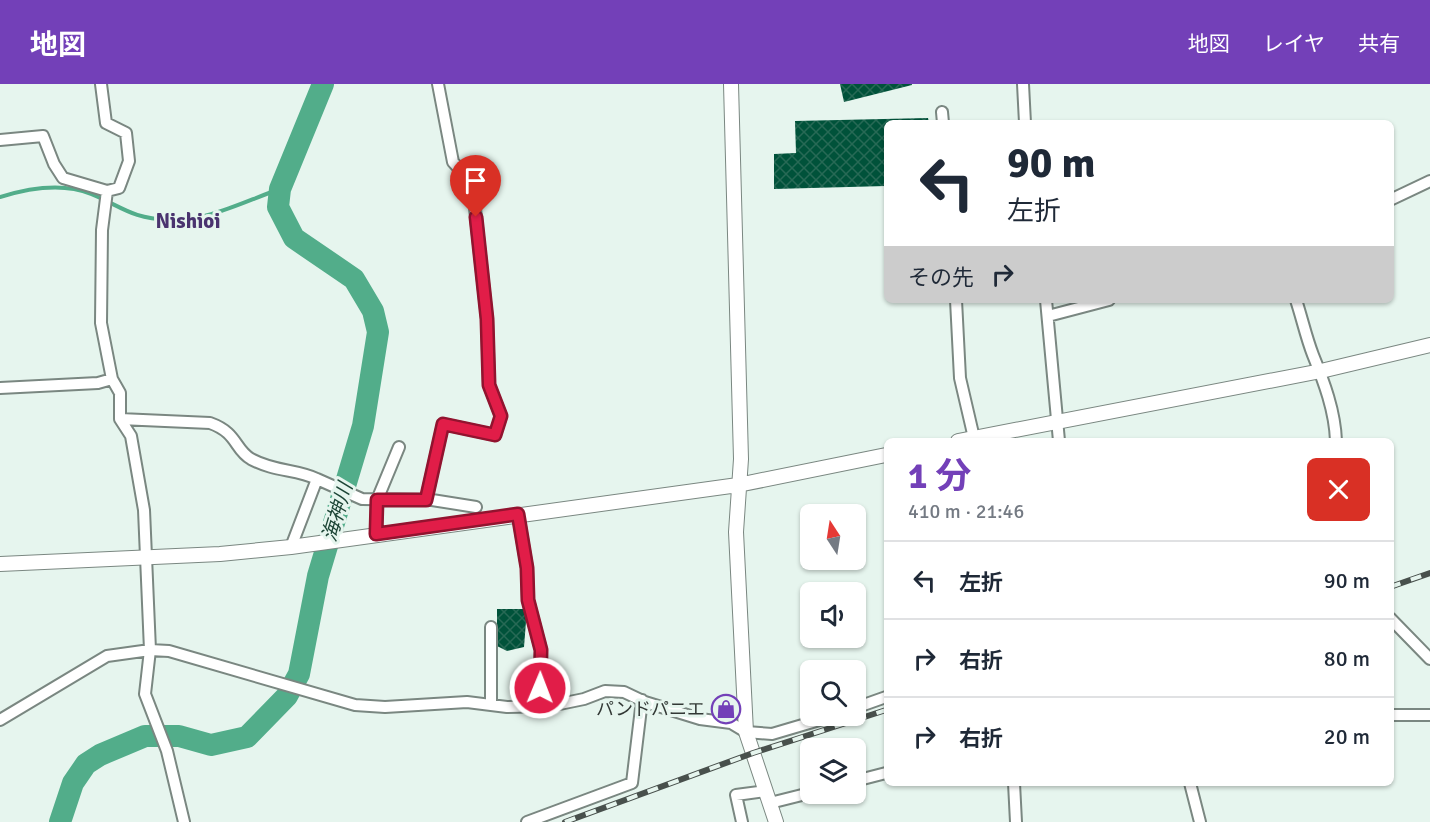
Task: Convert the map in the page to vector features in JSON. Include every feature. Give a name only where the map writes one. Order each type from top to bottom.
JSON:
[{"type":"street","points":[[0,140],[44,136],[54,164],[63,178],[107,191],[119,188],[129,161],[126,133],[106,123],[101,84]]},
{"type":"street","points":[[426,500],[443,424],[495,435],[501,416],[489,385],[484,286],[474,199],[466,176],[453,162],[438,84]]},
{"type":"street","points":[[731,84],[741,459],[736,532],[746,732],[776,822]]},
{"type":"street","points":[[1023,84],[1025,120]]},
{"type":"street","points":[[1394,198],[1430,182]]},
{"type":"street","points":[[107,191],[102,230],[101,322],[112,379],[120,393],[120,419],[131,436],[144,510],[148,558],[150,650],[145,694],[155,714],[167,751],[184,822]]},
{"type":"street","points":[[956,303],[960,378],[974,438],[1322,372],[1430,345]]},
{"type":"street","points":[[1046,303],[1059,438]]},
{"type":"street","points":[[1048,316],[1098,303]]},
{"type":"street","points":[[1297,303],[1312,354],[1322,372],[1336,426],[1336,438]]},
{"type":"street","points":[[0,388],[98,383],[112,379]]},
{"type":"street","points":[[120,419],[210,423],[224,428],[247,457],[273,470],[309,475],[362,499],[426,500],[476,507]]},
{"type":"street","points":[[376,534],[377,500],[399,447]]},
{"type":"street","points":[[0,564],[148,558],[297,546],[738,485],[884,455]]},
{"type":"street","points":[[297,546],[317,479]]},
{"type":"street","points":[[518,514],[527,568],[528,600],[541,650],[540,706]]},
{"type":"street","points":[[1394,622],[1430,659]]},
{"type":"street","points":[[491,627],[491,703]]},
{"type":"street","points":[[0,720],[107,656],[150,650],[169,651],[355,705],[491,703],[507,707],[540,706],[584,699],[606,691],[624,692],[700,719],[731,723],[746,732],[772,734],[800,726]]},
{"type":"street","points":[[866,704],[884,698]]},
{"type":"street","points":[[527,822],[632,783],[642,700]]},
{"type":"street","points":[[1394,715],[1430,715]]},
{"type":"street","points":[[866,779],[884,774]]},
{"type":"street","points":[[1014,786],[1016,822]]},
{"type":"street","points":[[1191,786],[1200,822]]},
{"type":"street","points":[[742,822],[736,795],[768,797],[800,794]]},
{"type":"building","points":[[840,84],[912,84],[912,85],[844,102]]},
{"type":"building","points":[[928,118],[928,120],[884,120],[884,186],[774,189],[774,154],[796,153],[795,121]]},
{"type":"building","points":[[497,609],[527,609],[524,647],[507,651],[497,646]]},
{"type":"building","name":"パンドパニエ","points":[[716,701],[738,702],[733,722],[714,716]]},
{"type":"waterway","name":"海神川","points":[[60,822],[73,783],[86,764],[100,755],[145,736],[179,736],[211,745],[247,737],[287,696],[299,674],[318,576],[363,426],[378,332],[373,311],[354,279],[294,238],[278,207],[280,189],[323,84]]},
{"type":"waterway","points":[[0,197],[34,189],[69,188],[91,194],[145,217],[183,220],[225,210],[280,189]]},
{"type":"railway","points":[[1394,586],[1430,573]]},
{"type":"railway","points":[[565,822],[753,753],[884,711]]},
{"type":"place","name":"パンドパニエ","points":[[726,709]]},
{"type":"district","name":"Nishioi","points":[[188,221]]},
{"type":"route","points":[[476,217],[487,319],[489,385],[501,416],[495,435],[443,424],[426,500],[377,500],[376,534],[518,514],[527,568],[528,600],[541,650],[540,688]]}]
